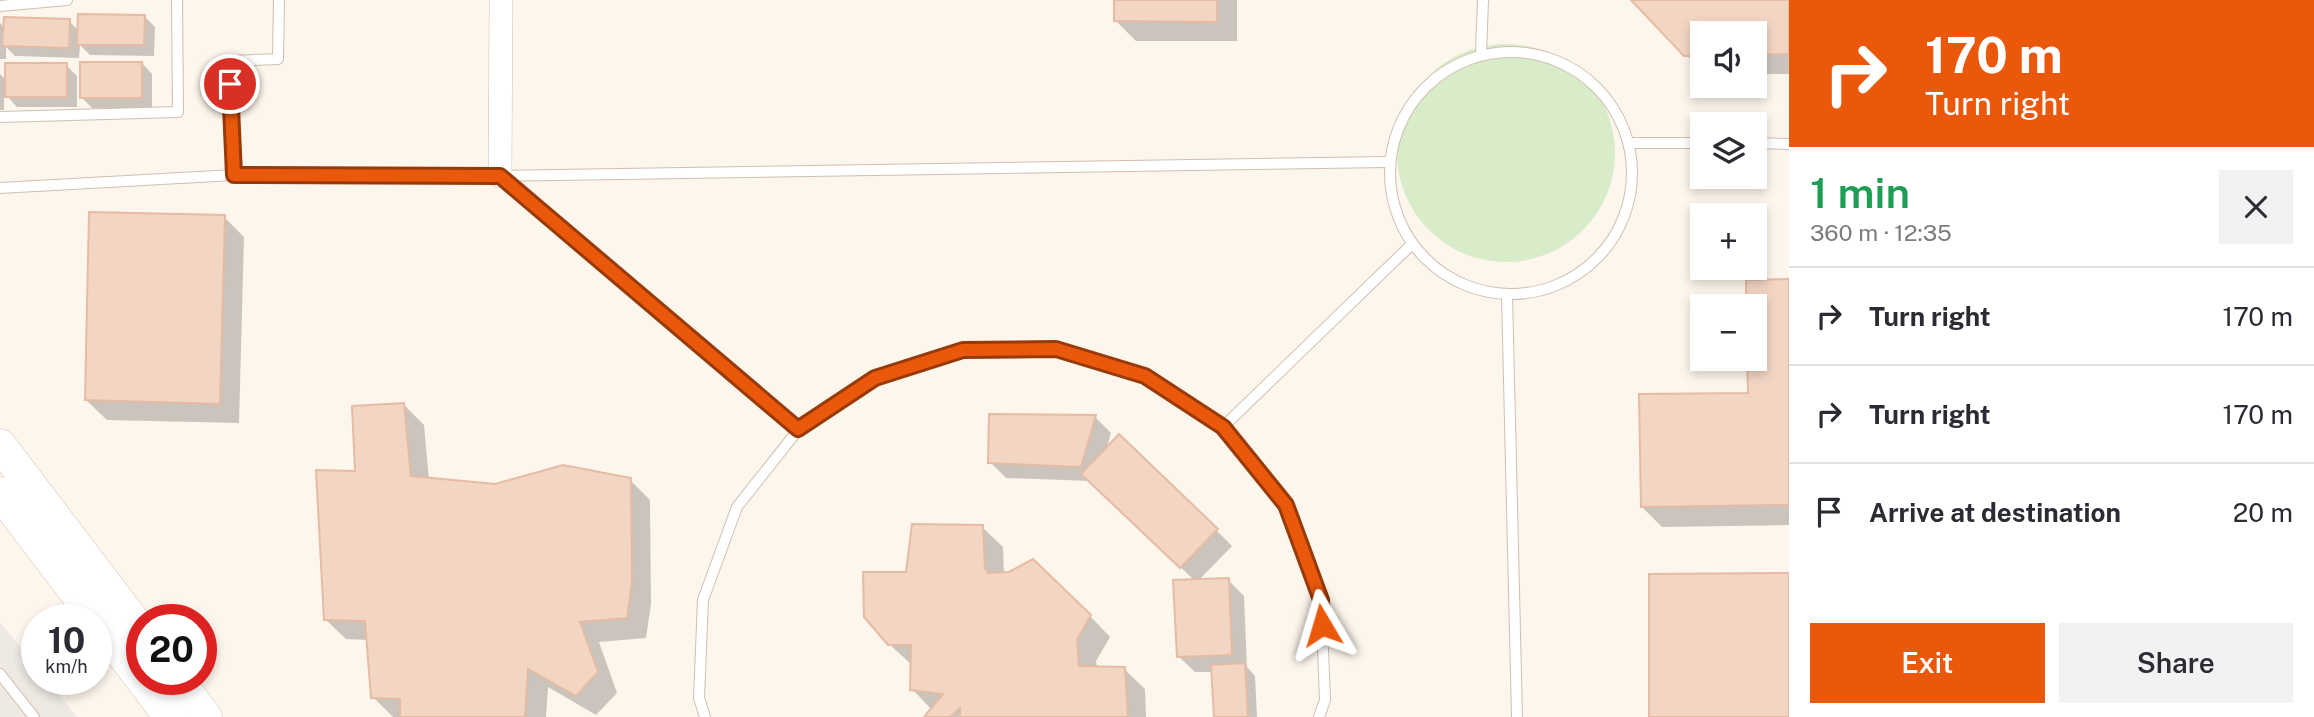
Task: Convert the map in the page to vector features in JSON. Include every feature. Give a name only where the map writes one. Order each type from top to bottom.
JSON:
[{"type":"main road","points":[[0,445],[126,611]]},
{"type":"main road","points":[[0,493],[170,717]]},
{"type":"main road","points":[[189,695],[206,717]]},
{"type":"street","points":[[500,176],[501,0]]},
{"type":"lane","points":[[0,6],[67,0]]},
{"type":"lane","points":[[0,117],[178,112],[177,0]]},
{"type":"lane","points":[[234,175],[229,61],[278,59],[279,0]]},
{"type":"lane","points":[[1480,54],[1483,0]]},
{"type":"lane","points":[[1528,52],[1574,68],[1609,100],[1630,143],[1632,187],[1619,230],[1591,266],[1552,288],[1507,295],[1453,281],[1411,245],[1392,205],[1388,162],[1403,114],[1436,76],[1480,54],[1528,52]]},
{"type":"lane","points":[[1630,143],[1690,143]]},
{"type":"lane","points":[[1767,143],[1789,144]]},
{"type":"lane","points":[[0,188],[234,175],[500,176],[1388,162]]},
{"type":"lane","points":[[500,176],[798,429]]},
{"type":"lane","points":[[1223,427],[1411,245]]},
{"type":"lane","points":[[1507,295],[1517,717]]},
{"type":"lane","points":[[705,717],[699,698],[703,600],[737,507],[798,429],[875,378],[963,350],[1056,349],[1145,376],[1223,427],[1286,505],[1321,600],[1325,700],[1320,717]]},
{"type":"lane","points":[[0,674],[34,717]]},
{"type":"shaded area","points":[[0,622],[21,648],[21,695],[59,695],[77,717],[0,717]]},
{"type":"green space","points":[[1506,44],[1548,53],[1583,76],[1606,111],[1615,153],[1606,195],[1583,230],[1548,253],[1506,262],[1464,253],[1429,230],[1406,195],[1397,153],[1406,111],[1429,76],[1464,53]]},
{"type":"building","points":[[1114,0],[1217,0],[1217,22],[1114,21]]},
{"type":"building","points":[[1631,0],[1789,0],[1789,54],[1767,55],[1767,21],[1690,21],[1690,56],[1684,56]]},
{"type":"building","points":[[78,14],[145,15],[144,45],[77,45]]},
{"type":"building","points":[[4,17],[70,19],[69,48],[2,46]]},
{"type":"building","points":[[80,62],[142,62],[142,98],[80,98]]},
{"type":"building","points":[[5,63],[67,63],[67,97],[5,97]]},
{"type":"building","points":[[89,212],[225,215],[220,404],[85,400]]},
{"type":"building","points":[[1789,279],[1789,505],[1641,507],[1639,394],[1748,393],[1747,371],[1767,371],[1767,294],[1746,294],[1746,280]]},
{"type":"building","points":[[404,403],[411,476],[495,484],[563,465],[631,478],[632,583],[627,618],[580,622],[598,672],[576,696],[528,669],[525,717],[400,717],[400,699],[371,698],[365,621],[324,620],[316,470],[355,471],[352,406]]},
{"type":"building","points":[[989,414],[1096,415],[1081,467],[988,463]]},
{"type":"building","points":[[1119,434],[1218,529],[1180,568],[1081,474]]},
{"type":"building","points":[[912,524],[983,525],[985,568],[988,573],[1009,572],[1033,559],[1091,615],[1077,640],[1079,666],[1125,667],[1128,717],[960,717],[960,708],[950,717],[924,717],[943,694],[910,690],[911,645],[888,645],[864,617],[863,572],[906,572]]},
{"type":"building","points":[[1789,573],[1789,717],[1649,717],[1649,574]]},
{"type":"building","points":[[1229,578],[1232,655],[1177,657],[1173,580]]},
{"type":"building","points":[[1245,663],[1248,717],[1214,717],[1211,665]]},
{"type":"route","points":[[230,84],[234,175],[500,176],[798,429],[875,378],[963,350],[1056,349],[1145,376],[1223,427],[1286,505],[1321,600],[1322,625]]}]
